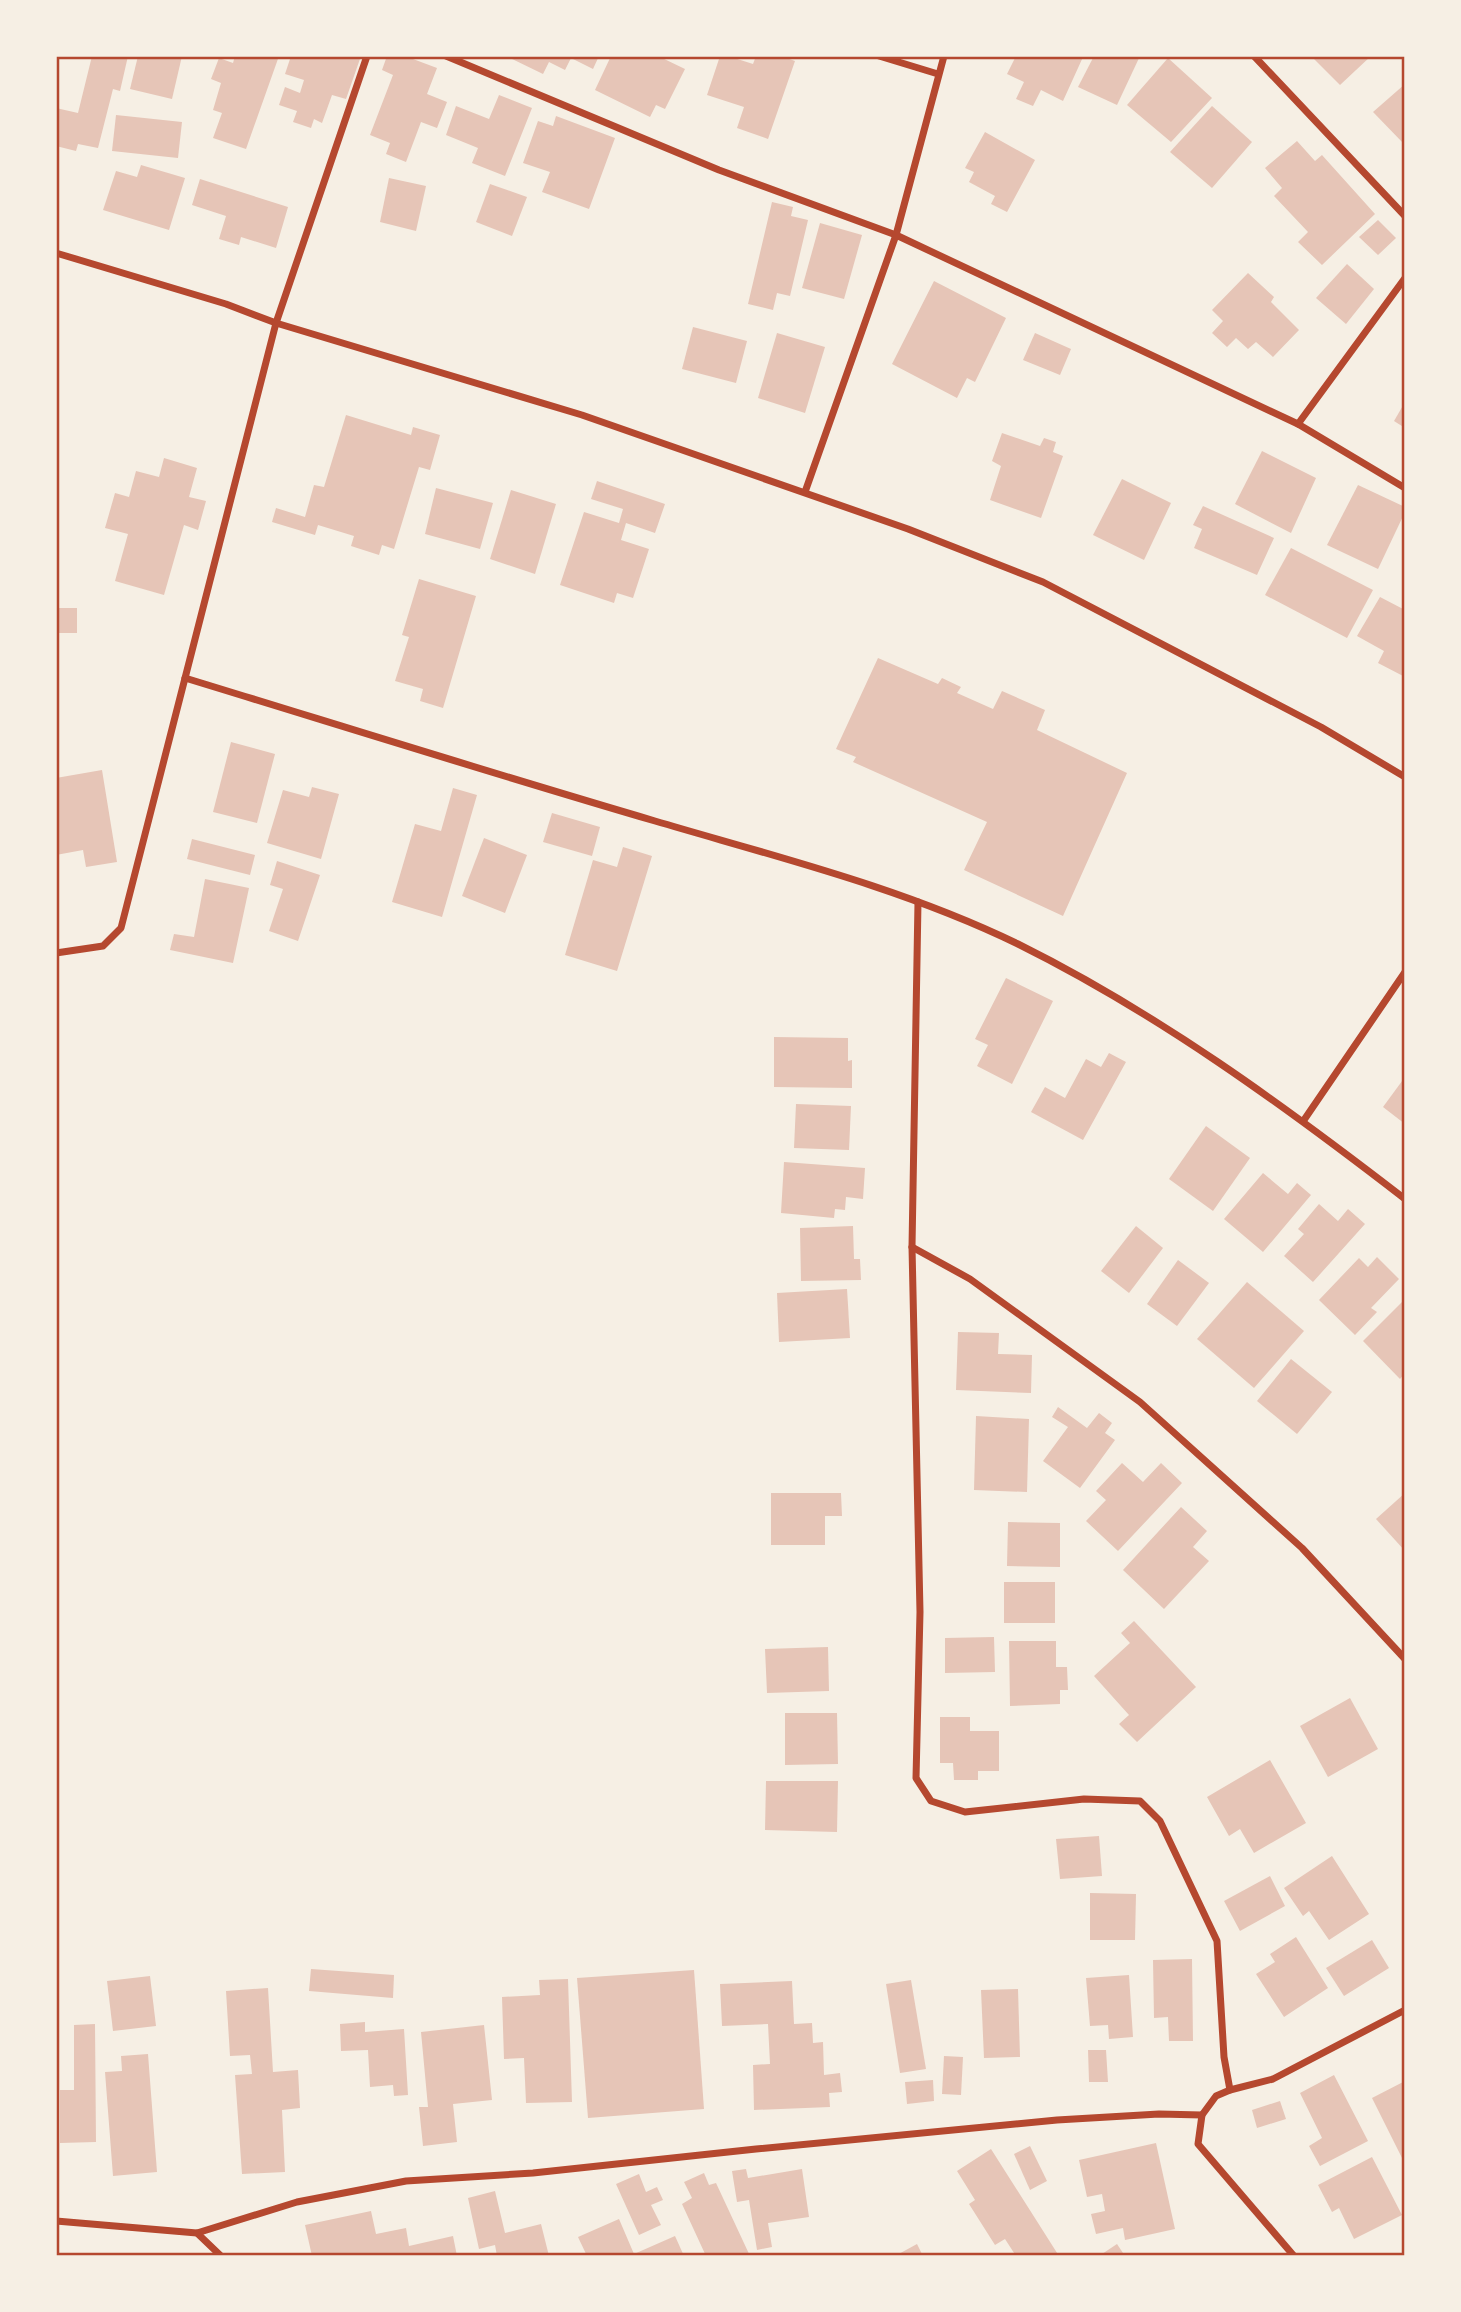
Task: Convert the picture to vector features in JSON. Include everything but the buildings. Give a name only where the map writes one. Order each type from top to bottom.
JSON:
[{"type":"street","points":[[56,953],[103,946],[121,928],[276,323],[368,56]]},
{"type":"street","points":[[446,56],[719,170],[896,235],[1298,424],[1405,488]]},
{"type":"street","points":[[879,56],[938,74]]},
{"type":"street","points":[[805,492],[896,235],[944,56]]},
{"type":"street","points":[[1254,56],[1405,216]]},
{"type":"street","points":[[56,253],[226,304],[276,323],[582,415],[805,492],[1043,582],[1321,727],[1405,777]]},
{"type":"street","points":[[1298,424],[1405,278]]},
{"type":"street","points":[[185,678],[918,902],[1014,942],[1096,984],[1200,1049],[1304,1120],[1405,1199]]},
{"type":"street","points":[[918,902],[912,1247],[920,1612],[916,1778],[931,1801],[965,1812],[1084,1799],[1140,1801],[1160,1821],[1217,1941],[1224,2057],[1230,2090]]},
{"type":"street","points":[[1304,1120],[1405,972]]},
{"type":"street","points":[[912,1247],[970,1279],[1140,1402],[1303,1548],[1405,1659]]},
{"type":"street","points":[[1294,2256],[1198,2144],[1202,2115],[1216,2096],[1273,2079],[1405,2010]]},
{"type":"street","points":[[56,2221],[197,2233],[297,2202],[406,2181],[533,2173],[1057,2120],[1160,2114],[1202,2115]]},
{"type":"street","points":[[197,2233],[221,2256]]}]
